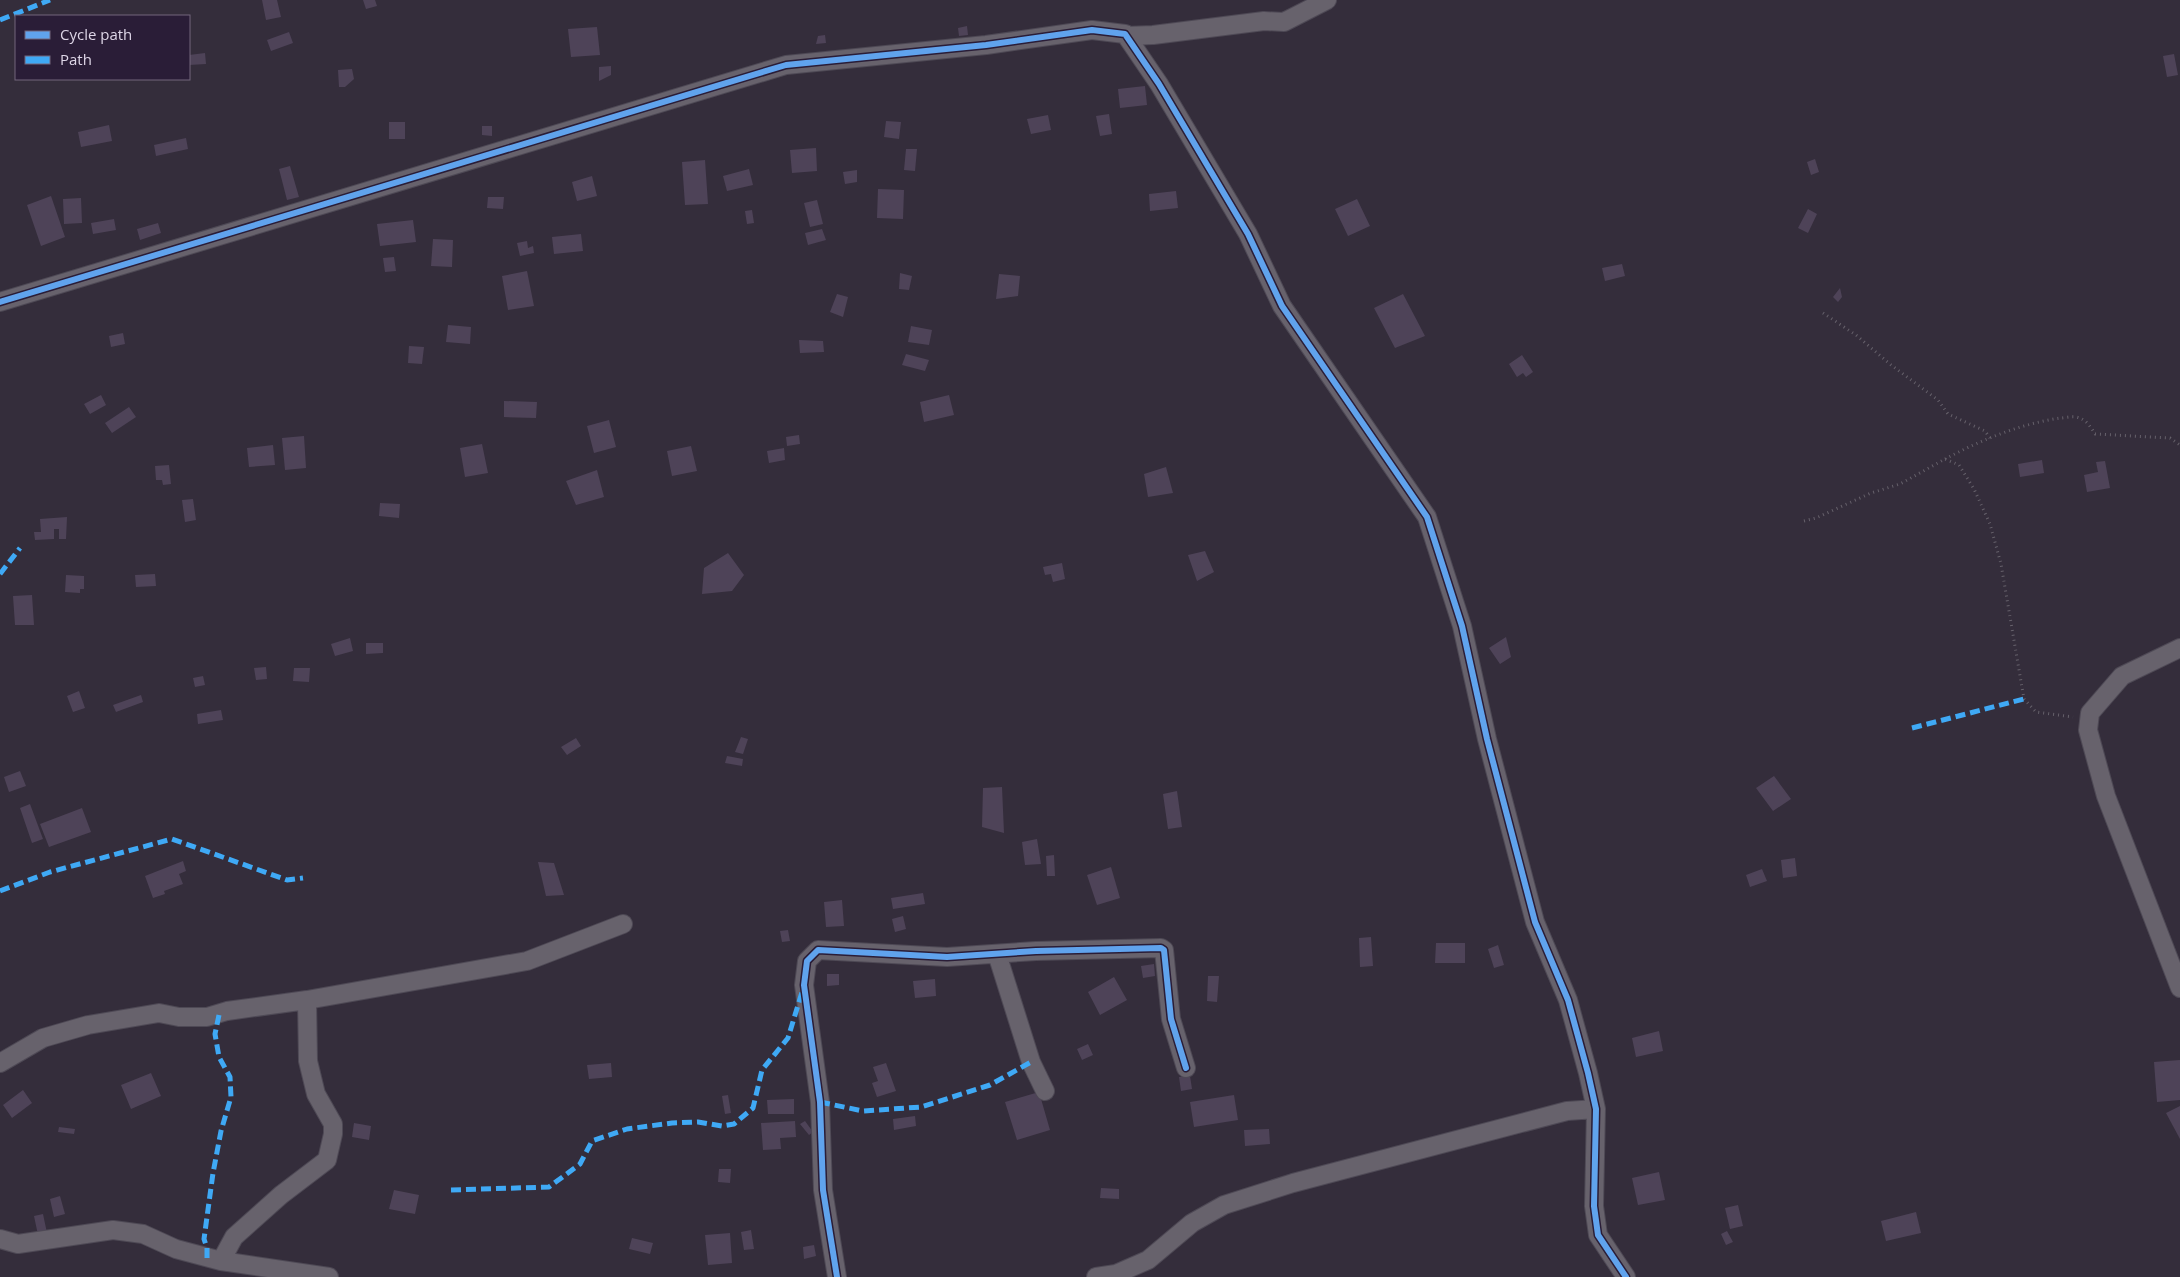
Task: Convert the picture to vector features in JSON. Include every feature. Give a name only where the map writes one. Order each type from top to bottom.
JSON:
[{"type":"street","points":[[1126,36],[1153,35],[1264,21],[1284,22],[1328,0]]},
{"type":"street","points":[[0,302],[786,65],[986,45],[1092,30],[1125,34],[1159,84],[1248,234],[1282,306],[1427,517],[1462,626],[1486,739],[1535,922],[1568,1000],[1596,1109],[1594,1206],[1598,1235],[1626,1277]]},
{"type":"street","points":[[2180,648],[2122,676],[2090,713],[2088,730],[2106,796],[2180,988]]},
{"type":"street","points":[[0,1063],[43,1038],[97,1023],[159,1013],[179,1017],[207,1018],[227,1011],[307,1000],[527,961],[623,924]]},
{"type":"street","points":[[837,1277],[823,1190],[820,1102],[804,985],[808,961],[818,950],[947,958],[997,954],[1162,948],[1164,950],[1171,1019],[1186,1068]]},
{"type":"street","points":[[997,954],[1031,1062],[1045,1091]]},
{"type":"street","points":[[221,1261],[234,1237],[281,1195],[327,1160],[333,1134],[333,1124],[316,1094],[308,1061],[307,1000]]},
{"type":"street","points":[[1096,1277],[1116,1274],[1148,1260],[1192,1223],[1224,1205],[1293,1183],[1558,1114],[1596,1109]]},
{"type":"street","points":[[0,1239],[18,1244],[113,1230],[143,1234],[176,1250],[221,1261],[329,1277]]},
{"type":"path","points":[[1823,313],[1856,335],[1938,400],[1948,414],[1985,430],[1990,438]]},
{"type":"path","points":[[1804,521],[1816,518],[1871,493],[1900,484],[1945,459],[1990,438],[2040,421],[2075,416],[2088,422],[2095,434],[2170,438],[2180,445]]},
{"type":"path","points":[[1945,459],[1958,465],[1974,489],[1990,524],[2001,564],[2024,699],[2036,712],[2052,716],[2078,718],[2090,713]]},
{"type":"building","points":[[262,0],[277,0],[281,17],[266,20]]},
{"type":"building","points":[[363,0],[375,0],[377,6],[366,9]]},
{"type":"building","points":[[967,26],[968,35],[959,36],[958,28]]},
{"type":"building","points":[[597,27],[600,55],[571,57],[568,29]]},
{"type":"building","points":[[289,32],[293,43],[271,51],[267,40]]},
{"type":"building","points":[[825,35],[826,43],[816,44],[818,36]]},
{"type":"building","points":[[205,53],[206,64],[190,65],[190,55]]},
{"type":"building","points":[[2174,54],[2178,75],[2167,77],[2163,56]]},
{"type":"building","points":[[611,66],[611,75],[599,81],[599,67]]},
{"type":"building","points":[[352,69],[354,79],[345,87],[339,87],[338,70]]},
{"type":"building","points":[[1145,86],[1147,105],[1120,108],[1118,89]]},
{"type":"building","points":[[1109,114],[1112,134],[1100,136],[1096,116]]},
{"type":"building","points":[[1048,115],[1051,130],[1031,134],[1027,119]]},
{"type":"building","points":[[886,121],[901,122],[899,139],[884,137]]},
{"type":"building","points":[[389,122],[405,122],[405,139],[389,139]]},
{"type":"building","points":[[109,125],[112,141],[81,147],[78,132]]},
{"type":"building","points":[[482,126],[492,126],[492,136],[482,135]]},
{"type":"building","points":[[186,138],[188,149],[156,156],[154,145]]},
{"type":"building","points":[[816,148],[817,171],[792,173],[790,150]]},
{"type":"building","points":[[906,149],[917,149],[915,171],[904,170]]},
{"type":"building","points":[[1815,159],[1819,172],[1811,175],[1807,162]]},
{"type":"building","points":[[705,160],[708,204],[685,205],[682,162]]},
{"type":"building","points":[[290,166],[299,197],[287,200],[279,169]]},
{"type":"building","points":[[749,169],[753,185],[727,191],[723,176]]},
{"type":"building","points":[[857,170],[857,182],[845,184],[843,172]]},
{"type":"building","points":[[592,176],[597,196],[577,201],[572,182]]},
{"type":"building","points":[[878,189],[904,190],[903,219],[877,218]]},
{"type":"building","points":[[1176,191],[1178,208],[1150,211],[1149,194]]},
{"type":"building","points":[[51,196],[65,237],[41,246],[27,205]]},
{"type":"building","points":[[488,197],[504,197],[503,209],[487,208]]},
{"type":"building","points":[[81,198],[82,223],[64,224],[63,199]]},
{"type":"building","points":[[1357,199],[1370,226],[1348,236],[1335,209]]},
{"type":"building","points":[[817,200],[823,224],[810,227],[804,203]]},
{"type":"building","points":[[1808,209],[1817,214],[1808,233],[1798,228]]},
{"type":"building","points":[[752,210],[754,223],[747,224],[745,211]]},
{"type":"building","points":[[114,219],[116,230],[93,234],[91,223]]},
{"type":"building","points":[[413,220],[416,242],[380,246],[377,224]]},
{"type":"building","points":[[158,223],[161,233],[140,240],[137,229]]},
{"type":"building","points":[[822,229],[826,240],[808,245],[805,233]]},
{"type":"building","points":[[581,234],[583,251],[554,254],[552,237]]},
{"type":"building","points":[[433,239],[453,240],[452,267],[431,266]]},
{"type":"building","points":[[527,241],[528,248],[533,246],[534,253],[520,256],[517,243]]},
{"type":"building","points":[[394,257],[396,271],[385,272],[383,258]]},
{"type":"building","points":[[1622,264],[1625,276],[1605,281],[1602,268]]},
{"type":"building","points":[[527,271],[534,306],[508,310],[502,276]]},
{"type":"building","points":[[900,273],[912,276],[909,290],[899,289]]},
{"type":"building","points":[[999,274],[1020,276],[1018,296],[996,299]]},
{"type":"building","points":[[1840,288],[1842,297],[1838,302],[1833,297]]},
{"type":"building","points":[[837,294],[848,297],[843,317],[830,312]]},
{"type":"building","points":[[1403,294],[1425,336],[1395,348],[1374,308]]},
{"type":"building","points":[[448,325],[471,327],[470,344],[446,342]]},
{"type":"building","points":[[911,326],[932,330],[929,345],[908,342]]},
{"type":"building","points":[[123,333],[125,344],[111,347],[109,336]]},
{"type":"building","points":[[799,340],[823,341],[824,352],[800,353]]},
{"type":"building","points":[[409,346],[424,347],[422,364],[408,363]]},
{"type":"building","points":[[906,354],[929,360],[925,371],[902,365]]},
{"type":"building","points":[[1522,355],[1533,372],[1526,377],[1523,373],[1517,377],[1509,364]]},
{"type":"building","points":[[101,395],[106,405],[90,414],[84,404]]},
{"type":"building","points":[[949,395],[954,415],[924,422],[920,402]]},
{"type":"building","points":[[504,401],[537,402],[536,418],[504,417]]},
{"type":"building","points":[[129,407],[136,417],[112,433],[105,423]]},
{"type":"building","points":[[609,420],[616,447],[594,453],[587,426]]},
{"type":"building","points":[[799,435],[800,444],[787,446],[786,437]]},
{"type":"building","points":[[304,436],[306,468],[285,470],[282,438]]},
{"type":"building","points":[[482,444],[488,473],[465,477],[460,448]]},
{"type":"building","points":[[273,445],[275,465],[249,467],[247,448]]},
{"type":"building","points":[[691,446],[697,471],[672,476],[667,451]]},
{"type":"building","points":[[784,448],[785,460],[769,463],[767,451]]},
{"type":"building","points":[[2042,460],[2044,473],[2020,477],[2018,464]]},
{"type":"building","points":[[2105,461],[2110,488],[2087,492],[2084,475],[2098,472],[2096,462]]},
{"type":"building","points":[[169,465],[171,484],[163,485],[162,480],[156,480],[155,466]]},
{"type":"building","points":[[1166,467],[1173,493],[1148,497],[1144,474]]},
{"type":"building","points":[[597,470],[604,497],[576,505],[566,481]]},
{"type":"building","points":[[193,499],[196,520],[185,522],[182,500]]},
{"type":"building","points":[[380,503],[400,504],[399,518],[379,516]]},
{"type":"building","points":[[67,517],[66,539],[59,539],[59,529],[54,529],[54,539],[35,540],[34,532],[41,532],[40,519]]},
{"type":"building","points":[[1205,551],[1214,572],[1197,581],[1188,555]]},
{"type":"building","points":[[728,553],[744,575],[732,591],[702,594],[704,568]]},
{"type":"building","points":[[1062,563],[1065,579],[1053,582],[1051,574],[1045,575],[1043,567]]},
{"type":"building","points":[[155,574],[156,586],[136,587],[135,575]]},
{"type":"building","points":[[66,575],[84,576],[84,589],[80,589],[80,593],[65,592]]},
{"type":"building","points":[[32,595],[34,625],[15,625],[13,596]]},
{"type":"building","points":[[1506,637],[1511,657],[1500,664],[1489,648]]},
{"type":"building","points":[[350,638],[353,651],[335,656],[331,644]]},
{"type":"building","points":[[366,643],[383,643],[383,653],[366,654]]},
{"type":"building","points":[[266,667],[267,679],[256,680],[254,668]]},
{"type":"building","points":[[294,668],[310,668],[309,682],[293,681]]},
{"type":"building","points":[[203,676],[205,685],[195,687],[193,678]]},
{"type":"building","points":[[79,691],[85,708],[73,712],[67,696]]},
{"type":"building","points":[[141,695],[143,702],[116,712],[113,705]]},
{"type":"building","points":[[221,710],[223,720],[198,724],[197,714]]},
{"type":"building","points":[[741,737],[748,739],[743,754],[735,752]]},
{"type":"building","points":[[576,738],[581,746],[567,755],[561,747]]},
{"type":"building","points":[[727,756],[743,759],[742,766],[725,763]]},
{"type":"building","points":[[20,771],[26,786],[9,792],[4,777]]},
{"type":"building","points":[[1774,776],[1791,799],[1773,811],[1756,788]]},
{"type":"building","points":[[1002,787],[1004,833],[982,827],[983,788]]},
{"type":"building","points":[[1177,791],[1182,827],[1168,829],[1163,794]]},
{"type":"building","points":[[30,804],[43,839],[32,843],[20,808]]},
{"type":"building","points":[[82,808],[91,832],[49,847],[40,824]]},
{"type":"building","points":[[1037,839],[1041,864],[1025,865],[1022,842]]},
{"type":"building","points":[[1054,855],[1055,876],[1047,876],[1046,856]]},
{"type":"building","points":[[1795,858],[1797,876],[1783,878],[1781,860]]},
{"type":"building","points":[[183,861],[186,871],[179,874],[183,884],[164,891],[165,894],[153,898],[145,876]]},
{"type":"building","points":[[538,862],[554,863],[564,895],[546,896]]},
{"type":"building","points":[[1111,867],[1120,898],[1097,905],[1087,875]]},
{"type":"building","points":[[1762,869],[1767,881],[1750,887],[1746,875]]},
{"type":"building","points":[[923,893],[925,904],[893,909],[891,898]]},
{"type":"building","points":[[842,900],[844,926],[826,927],[824,902]]},
{"type":"building","points":[[903,916],[906,929],[895,932],[892,919]]},
{"type":"building","points":[[788,930],[790,941],[782,942],[780,931]]},
{"type":"building","points":[[1371,937],[1373,966],[1360,967],[1359,938]]},
{"type":"building","points":[[1436,943],[1465,943],[1465,963],[1435,963]]},
{"type":"building","points":[[1498,945],[1504,965],[1494,968],[1488,949]]},
{"type":"building","points":[[1154,964],[1155,976],[1143,978],[1141,966]]},
{"type":"building","points":[[827,974],[839,974],[839,985],[827,986]]},
{"type":"building","points":[[1208,976],[1219,976],[1217,1002],[1207,1001]]},
{"type":"building","points":[[1114,977],[1127,1000],[1100,1015],[1088,992]]},
{"type":"building","points":[[935,979],[936,996],[915,998],[913,981]]},
{"type":"building","points":[[1659,1031],[1663,1051],[1636,1057],[1632,1038]]},
{"type":"building","points":[[1088,1044],[1093,1055],[1082,1060],[1077,1049]]},
{"type":"building","points":[[2180,1060],[2180,1100],[2157,1102],[2154,1062]]},
{"type":"building","points":[[611,1063],[612,1077],[589,1079],[587,1065]]},
{"type":"building","points":[[886,1063],[896,1091],[877,1097],[872,1083],[878,1081],[873,1067]]},
{"type":"building","points":[[151,1073],[161,1096],[131,1109],[121,1085]]},
{"type":"building","points":[[1190,1076],[1192,1089],[1181,1091],[1179,1077]]},
{"type":"building","points":[[23,1090],[32,1103],[12,1118],[3,1105]]},
{"type":"building","points":[[1039,1092],[1050,1130],[1017,1140],[1005,1102]]},
{"type":"building","points":[[728,1095],[731,1113],[725,1114],[722,1096]]},
{"type":"building","points":[[1234,1095],[1238,1120],[1194,1127],[1190,1102]]},
{"type":"building","points":[[794,1099],[794,1114],[768,1114],[767,1100]]},
{"type":"building","points":[[2180,1106],[2180,1139],[2166,1113]]},
{"type":"building","points":[[915,1116],[916,1126],[894,1130],[893,1119]]},
{"type":"building","points":[[795,1121],[796,1137],[780,1138],[781,1149],[763,1150],[761,1123]]},
{"type":"building","points":[[805,1121],[813,1132],[809,1135],[800,1124]]},
{"type":"building","points":[[354,1123],[371,1126],[369,1140],[352,1137]]},
{"type":"building","points":[[59,1127],[75,1129],[74,1134],[58,1132]]},
{"type":"building","points":[[1269,1129],[1270,1144],[1245,1146],[1244,1130]]},
{"type":"building","points":[[719,1169],[731,1169],[730,1183],[718,1182]]},
{"type":"building","points":[[1659,1172],[1665,1200],[1638,1205],[1632,1178]]},
{"type":"building","points":[[1101,1188],[1119,1189],[1119,1199],[1100,1198]]},
{"type":"building","points":[[394,1190],[419,1195],[415,1214],[389,1209]]},
{"type":"building","points":[[60,1196],[65,1214],[54,1217],[50,1199]]},
{"type":"building","points":[[1738,1205],[1743,1226],[1730,1229],[1725,1208]]},
{"type":"building","points":[[1916,1212],[1921,1233],[1886,1241],[1881,1221]]},
{"type":"building","points":[[43,1214],[47,1233],[38,1235],[34,1216]]},
{"type":"building","points":[[751,1230],[754,1249],[744,1250],[741,1232]]},
{"type":"building","points":[[1727,1231],[1733,1242],[1726,1245],[1721,1234]]},
{"type":"building","points":[[730,1233],[732,1263],[708,1265],[705,1235]]},
{"type":"building","points":[[632,1238],[653,1243],[650,1254],[629,1249]]},
{"type":"building","points":[[814,1245],[816,1256],[804,1259],[803,1247]]},
{"type":"marked path","points":[[0,20],[50,0]]},
{"type":"marked path","points":[[0,574],[20,548]]},
{"type":"marked path","points":[[1912,728],[2024,699]]},
{"type":"marked path","points":[[0,891],[50,872],[172,839],[287,880],[303,878]]},
{"type":"marked path","points":[[451,1190],[549,1187],[580,1164],[592,1141],[627,1129],[672,1123],[698,1122],[722,1126],[734,1124],[753,1108],[762,1070],[788,1038],[803,989]]},
{"type":"marked path","points":[[207,1258],[207,1248],[204,1239],[213,1173],[221,1131],[231,1097],[230,1077],[219,1057],[215,1034],[219,1015]]},
{"type":"marked path","points":[[820,1102],[863,1111],[921,1107],[990,1085],[1031,1062]]},
{"type":"cycle path","points":[[0,302],[786,65],[986,45],[1092,30],[1125,34],[1159,84],[1248,234],[1282,306],[1427,517],[1462,626],[1487,739],[1535,922],[1568,1000],[1588,1073],[1596,1109],[1594,1206],[1598,1235],[1626,1277]]},
{"type":"cycle path","points":[[837,1277],[823,1190],[820,1102],[804,985],[807,961],[818,950],[947,957],[1036,951],[1161,948],[1164,950],[1171,1019],[1186,1068]]}]
